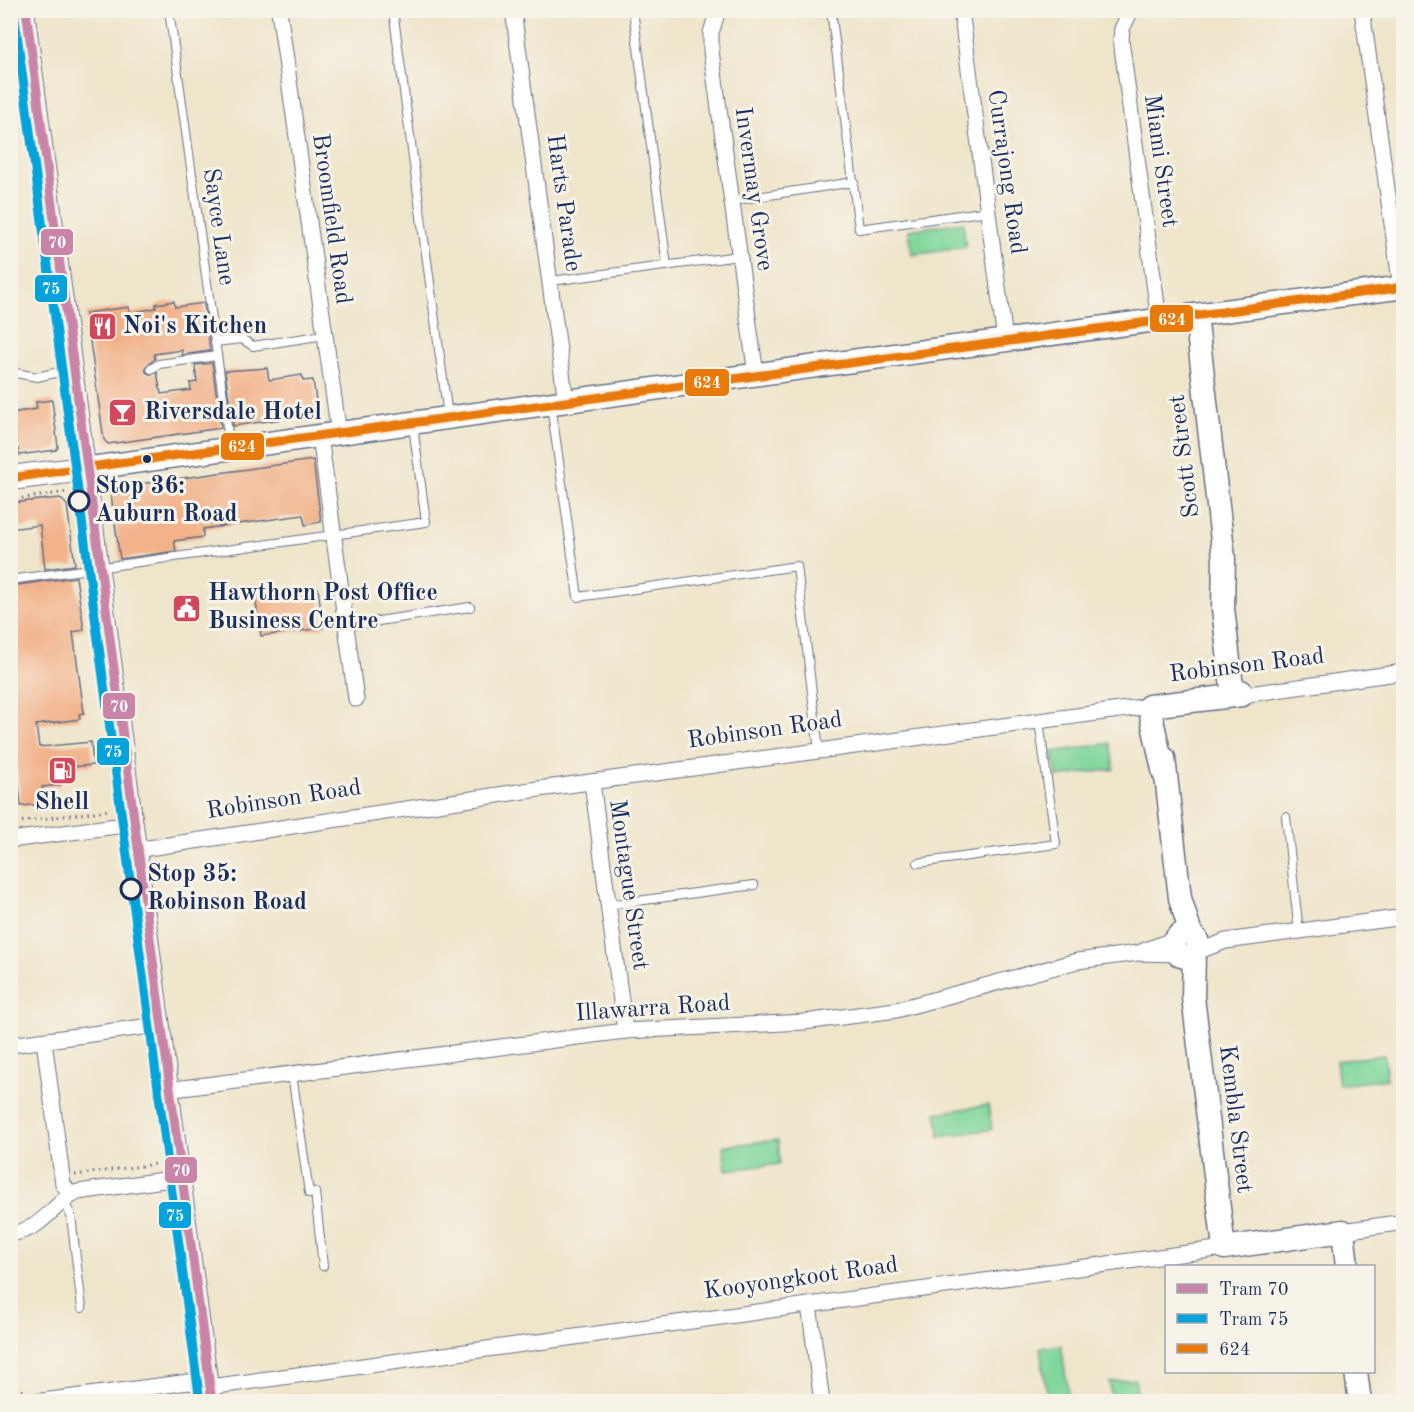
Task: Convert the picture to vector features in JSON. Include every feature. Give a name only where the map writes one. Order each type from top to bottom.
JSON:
[{"type":"main road","points":[[22,10],[207,1394]]},
{"type":"main road","points":[[10,478],[1005,340],[1402,288]]},
{"type":"main road","name":"Scott Street","points":[[1196,315],[1224,558],[1225,592],[1230,606],[1238,696]]},
{"type":"main road","name":"Robinson Road","points":[[1156,705],[1238,696]]},
{"type":"main road","name":"Kembla Street","points":[[1156,705],[1224,1248]]},
{"type":"main road","points":[[1337,1231],[1337,1265]]},
{"type":"main road","points":[[1337,1231],[1347,1265]]},
{"type":"main road","name":"Kooyongkoot Road","points":[[1224,1248],[1337,1231]]},
{"type":"main road","points":[[1356,1373],[1360,1401]]},
{"type":"street","name":"Broomfield Road","points":[[279,10],[325,335],[334,535],[356,699]]},
{"type":"street","name":"Harts Parade","points":[[513,10],[551,281],[559,403]]},
{"type":"street","name":"Invermay Grove","points":[[718,10],[711,33],[711,51],[756,375]]},
{"type":"street","name":"Currajong Road","points":[[961,10],[1005,340]]},
{"type":"street","name":"Miami Street","points":[[1131,10],[1122,29],[1121,40],[1159,320]]},
{"type":"street","points":[[1362,10],[1402,288]]},
{"type":"street","name":"Robinson Road","points":[[1238,696],[1404,672]]},
{"type":"street","name":"Robinson Road","points":[[135,850],[592,782],[1156,705]]},
{"type":"street","name":"Montague Street","points":[[592,782],[625,1031]]},
{"type":"street","points":[[10,840],[132,824]]},
{"type":"street","name":"Illawarra Road","points":[[167,1090],[625,1031],[804,1022],[896,1010],[1077,960],[1404,917]]},
{"type":"street","points":[[10,1045],[158,1025]]},
{"type":"street","points":[[44,1041],[63,1184],[67,1198]]},
{"type":"street","points":[[10,1234],[37,1226],[67,1198],[85,1190],[178,1178]]},
{"type":"street","name":"Kooyongkoot Road","points":[[1337,1231],[1404,1222]]},
{"type":"street","name":"Kooyongkoot Road","points":[[35,1401],[189,1382],[207,1394],[809,1305],[1224,1248]]},
{"type":"street","points":[[809,1305],[822,1401]]},
{"type":"lane","name":"Sayce Lane","points":[[169,10],[230,449]]},
{"type":"lane","points":[[393,10],[448,418]]},
{"type":"lane","points":[[633,10],[667,266]]},
{"type":"lane","points":[[831,10],[859,229],[988,211]]},
{"type":"lane","points":[[731,201],[854,182]]},
{"type":"lane","points":[[551,281],[739,256]]},
{"type":"lane","points":[[214,342],[242,339],[253,346],[325,335]]},
{"type":"lane","points":[[151,369],[159,364],[216,356]]},
{"type":"lane","points":[[10,372],[37,377],[70,369]]},
{"type":"lane","points":[[559,403],[578,597],[796,566],[819,751]]},
{"type":"lane","points":[[10,580],[426,522],[412,423]]},
{"type":"lane","points":[[346,626],[470,607]]},
{"type":"lane","points":[[918,863],[1056,844],[1040,721]]},
{"type":"lane","points":[[1286,817],[1299,932]]},
{"type":"lane","points":[[608,905],[754,885]]},
{"type":"lane","points":[[292,1074],[309,1193],[315,1192],[324,1266]]},
{"type":"lane","points":[[67,1198],[82,1308]]},
{"type":"path","points":[[10,500],[68,492]]},
{"type":"path","points":[[10,823],[110,810]]},
{"type":"green space","points":[[963,222],[966,247],[912,255],[909,230]]},
{"type":"green space","points":[[1110,743],[1114,769],[1057,777],[1053,752]]},
{"type":"green space","points":[[1384,1055],[1387,1079],[1339,1085],[1336,1061]]},
{"type":"green space","points":[[988,1105],[992,1129],[940,1137],[936,1113]]},
{"type":"green space","points":[[778,1140],[780,1164],[726,1170],[723,1146]]},
{"type":"green space","points":[[1061,1345],[1069,1398],[1048,1401],[1040,1348]]},
{"type":"green space","points":[[1135,1379],[1138,1401],[1112,1401],[1109,1382]]},
{"type":"building","points":[[174,301],[175,307],[204,303],[210,351],[182,355],[182,350],[154,354],[155,359],[146,366],[146,372],[151,375],[157,372],[161,394],[191,390],[190,383],[197,382],[195,365],[212,363],[221,428],[108,444],[104,440],[86,313],[129,307],[130,313],[156,308],[156,304]]},
{"type":"building","points":[[267,368],[269,380],[302,375],[303,381],[313,380],[318,414],[233,426],[225,371]]},
{"type":"building","points":[[52,400],[58,447],[56,450],[19,455],[18,449],[10,450],[10,413],[37,409],[36,402]]},
{"type":"building","points":[[313,460],[321,522],[305,525],[303,515],[203,529],[203,537],[174,541],[176,551],[120,559],[110,488]]},
{"type":"building","points":[[60,498],[67,505],[75,565],[45,569],[40,525],[10,529],[10,503]]},
{"type":"building","points":[[76,577],[84,630],[73,632],[84,713],[79,714],[80,719],[36,725],[39,747],[91,742],[93,765],[58,768],[60,785],[42,787],[44,804],[21,806],[10,705],[10,641],[17,640],[10,611],[10,586]]},
{"type":"building","points":[[318,588],[323,628],[261,636],[255,597]]},
{"type":"tram line","name":"70","points":[[26,10],[212,1402]]},
{"type":"tram line","name":"75","points":[[14,12],[200,1402]]},
{"type":"transit line","name":"624","points":[[10,478],[1404,287]]},
{"type":"place","name":"Noi's Kitchen","points":[[102,327]]},
{"type":"place","name":"Riversdale Hotel","points":[[123,413]]},
{"type":"place","name":"Stop 36: Auburn Road","points":[[79,501]]},
{"type":"place","name":"Hawthorn Post Office Business Centre","points":[[187,608]]},
{"type":"place","name":"Shell","points":[[62,770]]},
{"type":"place","name":"Stop 35: Robinson Road","points":[[131,889]]}]
